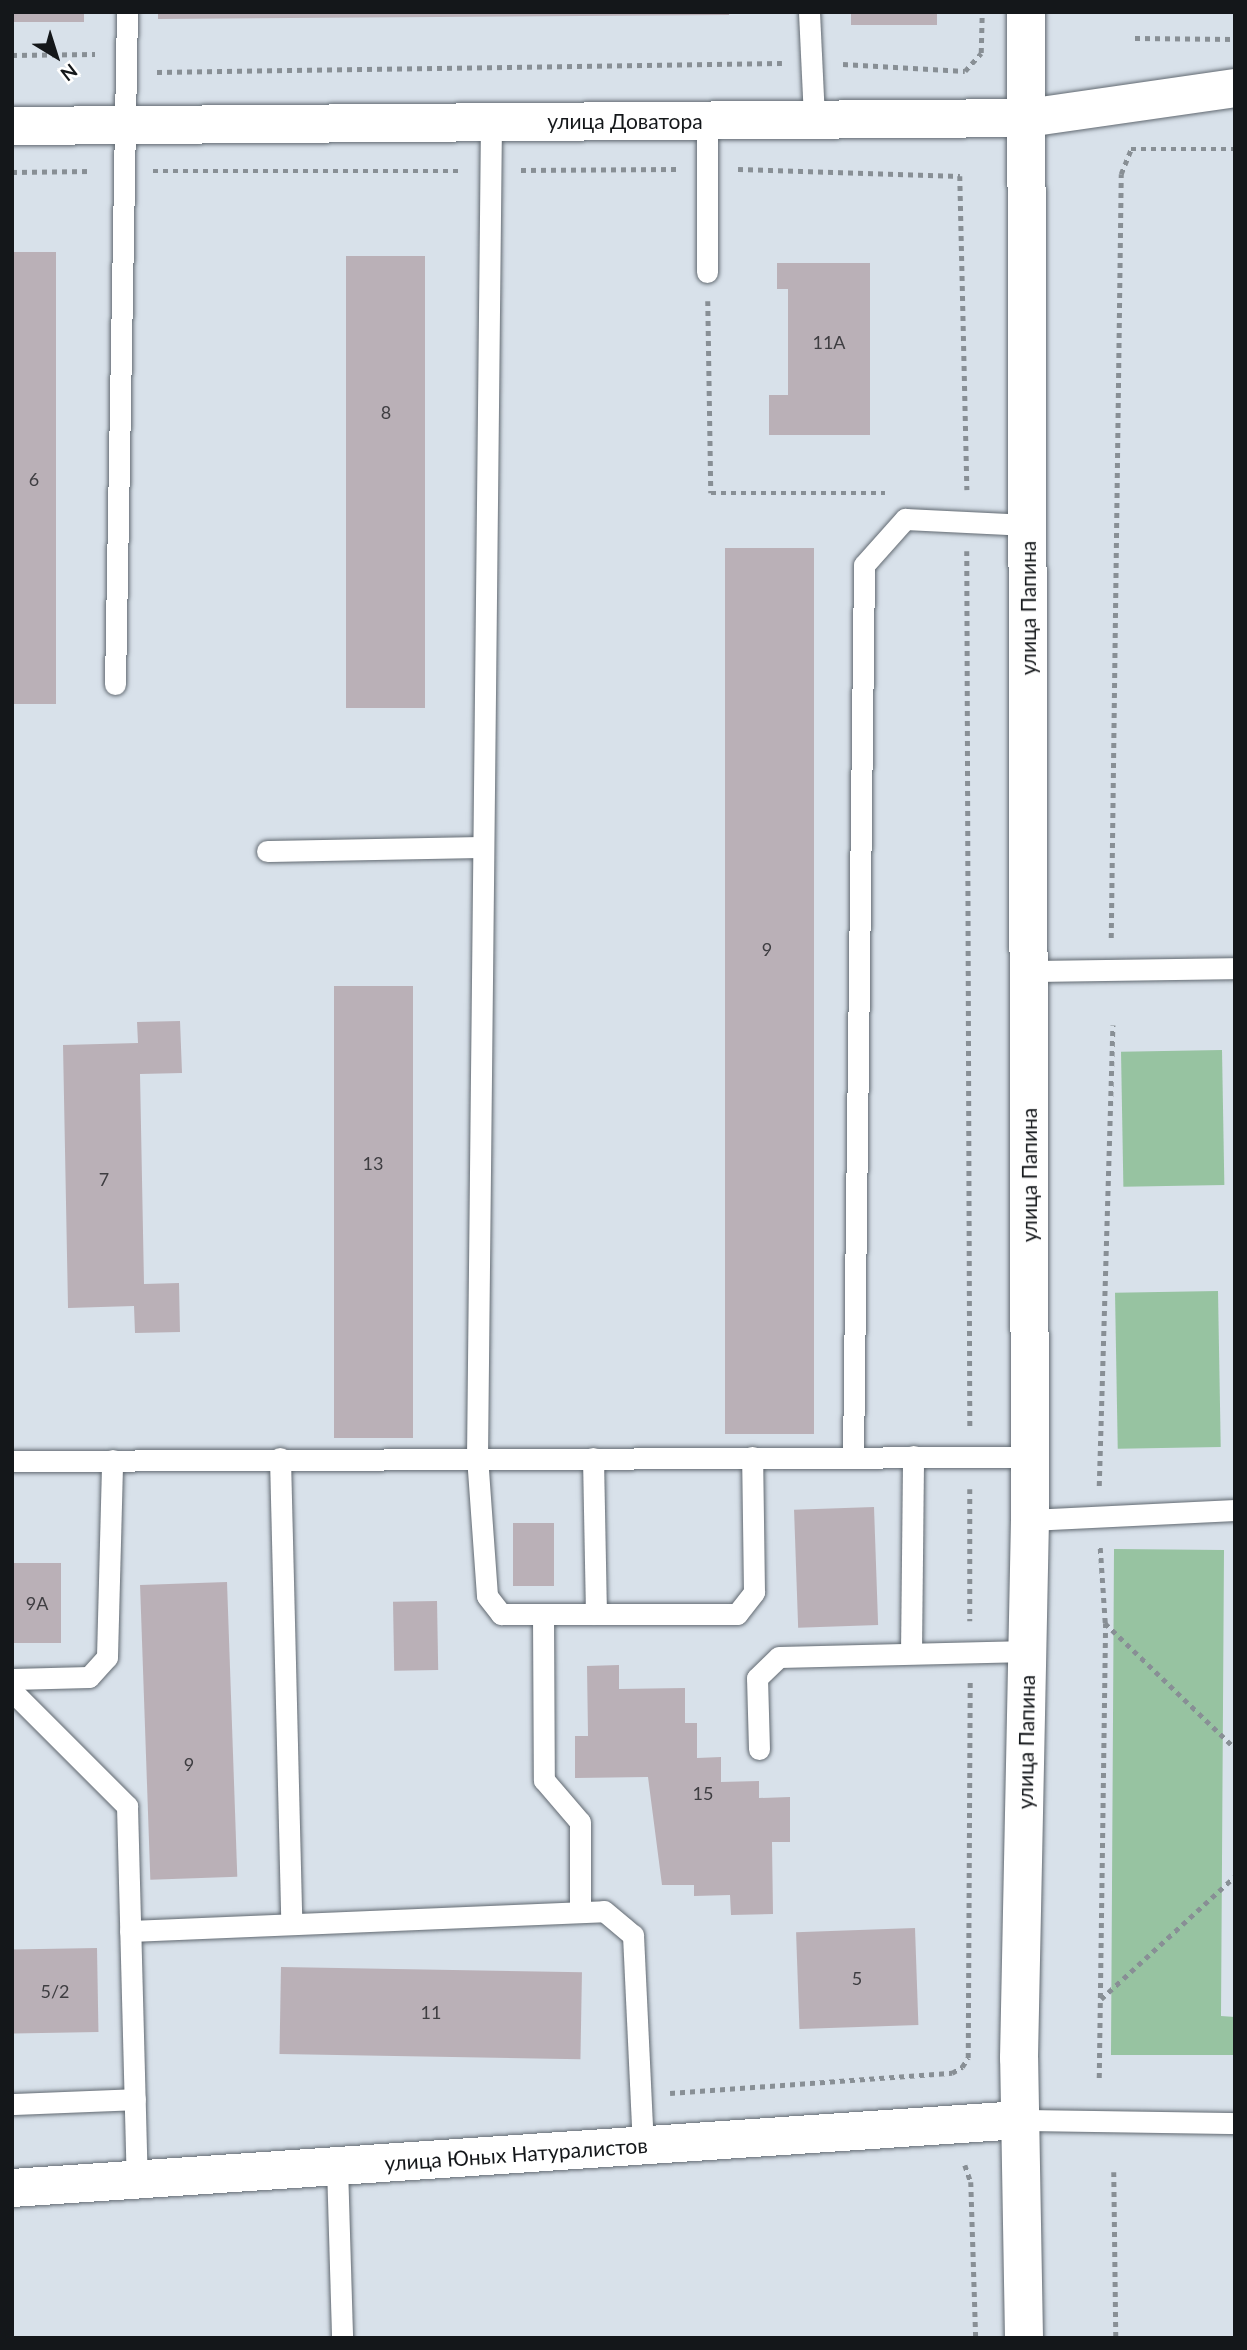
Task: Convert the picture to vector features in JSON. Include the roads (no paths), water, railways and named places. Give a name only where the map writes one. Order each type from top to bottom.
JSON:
[{"type":"street","name":"улица Папина","points":[[1024,2338],[1020,2120],[1030,1520],[1026,12]]},
{"type":"street","name":"улица Доватора","points":[[12,126],[1027,118],[1235,88]]},
{"type":"street","name":"улица Юных Натуралистов","points":[[12,2189],[1020,2120]]},
{"type":"lane","points":[[115,684],[129,124],[127,12]]},
{"type":"lane","points":[[809,12],[814,120]]},
{"type":"lane","points":[[707,120],[708,272]]},
{"type":"lane","points":[[491,121],[477,1456],[487,1596],[501,1614],[737,1614],[754,1592],[752,1457]]},
{"type":"lane","points":[[853,1457],[864,565],[905,519],[1028,525]]},
{"type":"lane","points":[[267,851],[483,846]]},
{"type":"lane","points":[[1028,971],[1235,968]]},
{"type":"lane","points":[[12,1461],[477,1456],[1029,1457]]},
{"type":"lane","points":[[911,1653],[913,1456]]},
{"type":"lane","points":[[280,1458],[291,1924]]},
{"type":"lane","points":[[593,1458],[596,1614]]},
{"type":"lane","points":[[12,1679],[89,1677],[107,1657],[112,1460]]},
{"type":"lane","points":[[1030,1520],[1235,1510]]},
{"type":"lane","points":[[542,1615],[544,1780],[580,1822],[580,1912]]},
{"type":"lane","points":[[759,1749],[757,1678],[779,1657],[1028,1651]]},
{"type":"lane","points":[[12,1691],[127,1806],[137,2180]]},
{"type":"lane","points":[[130,1931],[604,1911],[633,1935],[643,2146]]},
{"type":"lane","points":[[12,2104],[135,2099]]},
{"type":"lane","points":[[1020,2120],[1235,2123]]},
{"type":"lane","points":[[337,2166],[342,2338]]}]
